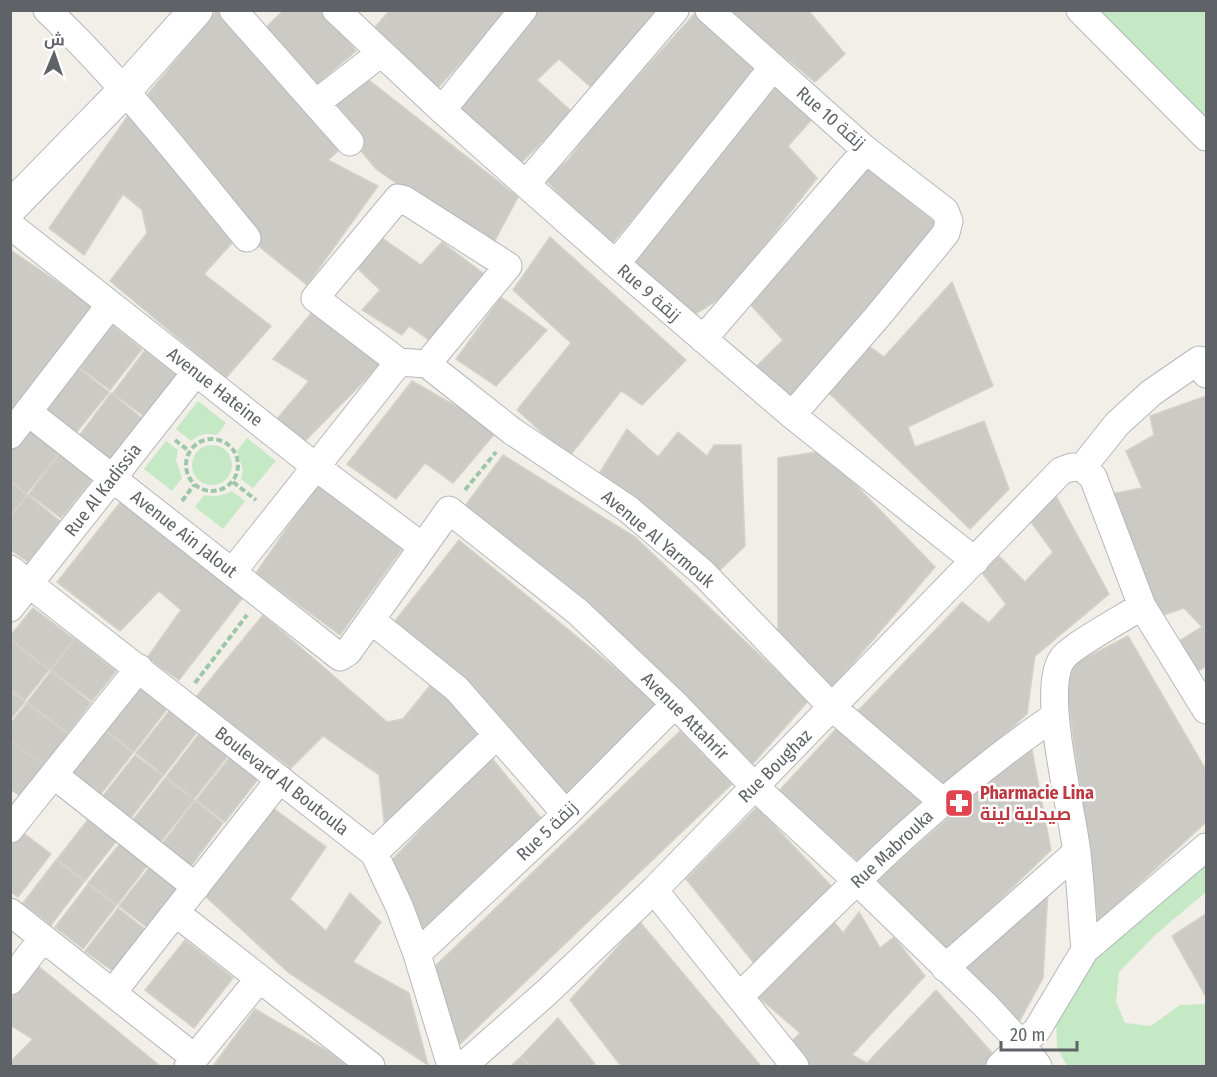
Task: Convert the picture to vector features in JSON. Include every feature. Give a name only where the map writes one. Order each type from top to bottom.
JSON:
[{"type":"street","points":[[48,10],[125,90],[247,238]]},
{"type":"street","points":[[10,208],[125,90],[196,10]]},
{"type":"street","points":[[233,10],[350,142]]},
{"type":"street","points":[[442,110],[523,10]]},
{"type":"street","points":[[526,184],[675,10]]},
{"type":"street","name":"Rue 10 زنقة","points":[[709,10],[867,150],[945,211],[949,218],[946,233],[879,316],[792,415]]},
{"type":"street","points":[[1080,10],[1206,137]]},
{"type":"street","name":"Rue 9 زنقة","points":[[349,15],[381,54],[616,264],[792,415],[975,561]]},
{"type":"street","points":[[316,103],[381,54]]},
{"type":"street","points":[[616,264],[773,67]]},
{"type":"street","points":[[703,339],[867,150]]},
{"type":"street","points":[[398,198],[405,200],[508,266],[428,364],[399,362],[315,298],[398,198]]},
{"type":"street","name":"Avenue Hateine","points":[[10,225],[316,467],[423,547]]},
{"type":"street","points":[[10,435],[110,304]]},
{"type":"street","points":[[233,571],[399,362]]},
{"type":"street","points":[[1204,362],[1151,393],[1117,424],[1082,468],[1093,477],[1142,606],[1206,710]]},
{"type":"street","name":"Avenue Al Yarmouk","points":[[428,364],[512,431],[628,509],[703,573],[833,708],[943,802]]},
{"type":"street","name":"Rue Al Kadissia","points":[[10,609],[20,576],[112,478],[196,372]]},
{"type":"street","name":"Avenue Ain Jalout","points":[[28,412],[340,657],[348,652],[371,620]]},
{"type":"street","name":"Rue Boughaz","points":[[463,1066],[547,992],[654,890],[1061,471],[1072,467],[1082,468]]},
{"type":"street","points":[[449,510],[371,620],[457,689],[566,814]]},
{"type":"street","name":"Avenue Attahrir","points":[[449,510],[578,612],[675,704],[754,786],[857,881],[1031,1056]]},
{"type":"street","name":"Boulevard Al Boutoula","points":[[20,576],[374,854],[399,906],[417,954],[451,1066]]},
{"type":"street","points":[[1085,950],[1077,852],[1055,716],[1054,690],[1057,667],[1063,657],[1142,606]]},
{"type":"street","points":[[10,829],[139,668]]},
{"type":"street","name":"Rue 5 زنقة","points":[[417,954],[566,814],[675,704]]},
{"type":"street","name":"Rue Mabrouka","points":[[740,996],[857,881],[943,802],[1015,743],[1055,716]]},
{"type":"street","points":[[374,854],[497,735]]},
{"type":"street","points":[[54,775],[196,886]]},
{"type":"street","points":[[113,992],[280,779]]},
{"type":"street","points":[[1000,1066],[1031,1056],[1048,1014],[1085,950],[1206,847]]},
{"type":"street","points":[[945,968],[1077,852]]},
{"type":"street","points":[[654,890],[795,1066]]},
{"type":"street","points":[[10,912],[113,992],[191,1062],[259,979]]},
{"type":"street","points":[[176,913],[371,1066]]},
{"type":"street","points":[[10,981],[43,938]]},
{"type":"path","points":[[449,510],[512,431]]},
{"type":"path","points":[[208,439],[216,439],[231,447],[238,463],[236,478],[220,490],[211,492],[194,485],[186,470],[189,451],[208,439]]},
{"type":"path","points":[[181,702],[262,595]]},
{"type":"green space","points":[[1092,11],[1206,11],[1206,119]]},
{"type":"green space","points":[[198,401],[226,423],[217,435],[203,435],[191,441],[176,429]]},
{"type":"green space","points":[[247,438],[276,461],[253,488],[241,479],[243,470],[237,451]]},
{"type":"green space","points":[[166,441],[178,450],[176,460],[182,478],[172,491],[144,469]]},
{"type":"green space","points":[[212,445],[226,451],[232,465],[226,479],[212,485],[198,479],[192,465],[198,451]]},
{"type":"green space","points":[[232,491],[245,501],[223,529],[195,507],[204,495],[218,496]]},
{"type":"green space","points":[[1206,861],[1206,892],[1155,935],[1119,972],[1116,1002],[1125,1023],[1151,1026],[1180,1005],[1206,1004],[1206,1066],[1067,1066],[1057,1047],[1056,1020],[1066,985]]},
{"type":"building","points":[[217,10],[221,10],[347,143],[328,160],[378,186],[307,285],[251,240],[143,100]]},
{"type":"building","points":[[284,10],[325,10],[356,51],[310,90],[264,29]]},
{"type":"building","points":[[390,10],[509,10],[434,92],[369,34]]},
{"type":"building","points":[[540,10],[658,10],[593,89],[559,59],[537,80],[572,112],[519,165],[456,109]]},
{"type":"building","points":[[727,10],[808,10],[845,54],[815,82]]},
{"type":"building","points":[[697,11],[759,71],[609,247],[546,180],[569,159],[595,124]]},
{"type":"building","points":[[365,77],[518,197],[491,248],[376,169],[328,111]]},
{"type":"building","points":[[777,85],[814,117],[788,146],[817,178],[727,294],[694,315],[628,261]]},
{"type":"building","points":[[134,107],[241,233],[204,274],[271,326],[226,378],[110,281],[147,233],[142,210],[123,194],[84,255],[49,228]]},
{"type":"building","points":[[866,165],[938,225],[793,397],[754,369],[783,340],[748,302]]},
{"type":"building","points":[[376,234],[421,265],[442,242],[488,277],[432,342],[409,326],[402,335],[362,310],[380,290],[352,263]]},
{"type":"building","points":[[550,237],[686,360],[642,405],[621,391],[569,457],[517,410],[571,343],[513,290]]},
{"type":"building","points":[[12,251],[94,307],[10,412],[10,253]]},
{"type":"building","points":[[952,282],[993,386],[908,427],[915,447],[984,421],[1009,489],[970,529],[829,393],[870,347],[884,357]]},
{"type":"building","points":[[501,297],[547,330],[496,386],[456,359]]},
{"type":"building","points":[[313,311],[381,364],[304,442],[276,420],[309,381],[273,359]]},
{"type":"building","points":[[110,323],[142,349],[110,390],[78,366]]},
{"type":"building","points":[[145,350],[177,376],[145,417],[113,393]]},
{"type":"building","points":[[77,367],[109,392],[76,433],[44,409]]},
{"type":"building","points":[[412,381],[498,430],[453,483],[425,463],[396,499],[347,464]]},
{"type":"building","points":[[111,393],[143,419],[111,460],[79,436]]},
{"type":"building","points":[[1206,396],[1206,666],[1197,672],[1171,646],[1202,627],[1184,608],[1155,618],[1111,494],[1142,488],[1126,451],[1154,435],[1150,416]]},
{"type":"building","points":[[28,427],[60,452],[27,493],[10,481],[10,449]]},
{"type":"building","points":[[627,429],[658,457],[678,432],[707,456],[714,445],[741,445],[745,546],[718,572],[597,477]]},
{"type":"building","points":[[823,451],[935,567],[830,690],[778,632],[778,458]]},
{"type":"building","points":[[61,452],[94,477],[61,518],[29,494]]},
{"type":"building","points":[[503,455],[635,537],[808,701],[750,767],[465,506]]},
{"type":"building","points":[[320,480],[407,542],[340,635],[256,573]]},
{"type":"building","points":[[10,482],[27,495],[10,516]]},
{"type":"building","points":[[28,495],[60,521],[28,562],[10,549],[10,518]]},
{"type":"building","points":[[1056,496],[1109,594],[1035,656],[1027,714],[943,790],[854,715],[962,602],[989,623],[1006,604],[983,574],[996,553],[1025,582],[1053,552],[1031,522]]},
{"type":"building","points":[[123,499],[244,596],[179,680],[147,658],[181,610],[159,591],[120,631],[57,582]]},
{"type":"building","points":[[459,540],[660,705],[561,798],[391,626]]},
{"type":"building","points":[[33,608],[74,639],[50,670],[10,639]]},
{"type":"building","points":[[263,615],[387,722],[403,719],[437,677],[488,732],[385,830],[379,775],[323,736],[291,768],[195,698]]},
{"type":"building","points":[[1128,636],[1206,770],[1206,822],[1098,922],[1064,669]]},
{"type":"building","points":[[75,639],[116,671],[92,701],[51,670]]},
{"type":"building","points":[[10,640],[49,670],[25,700],[10,689]]},
{"type":"building","points":[[51,671],[91,703],[68,733],[27,702]]},
{"type":"building","points":[[139,687],[167,709],[134,752],[106,730]]},
{"type":"building","points":[[10,691],[25,702],[10,720]]},
{"type":"building","points":[[27,703],[68,734],[44,765],[10,740],[10,724]]},
{"type":"building","points":[[169,711],[197,732],[164,775],[136,753]]},
{"type":"building","points":[[836,729],[929,808],[865,867],[778,792]]},
{"type":"building","points":[[105,731],[133,753],[100,795],[72,773]]},
{"type":"building","points":[[680,731],[732,784],[458,1046],[429,972]]},
{"type":"building","points":[[199,734],[228,756],[194,799],[166,777]]},
{"type":"building","points":[[10,740],[44,765],[20,796],[10,789]]},
{"type":"building","points":[[1031,745],[1051,850],[943,955],[872,885]]},
{"type":"building","points":[[135,755],[163,776],[130,819],[102,797]]},
{"type":"building","points":[[490,756],[541,818],[424,931],[392,860]]},
{"type":"building","points":[[230,757],[258,779],[225,822],[196,800]]},
{"type":"building","points":[[165,778],[194,800],[160,843],[132,821]]},
{"type":"building","points":[[195,801],[223,823],[191,866],[162,844]]},
{"type":"building","points":[[757,807],[834,889],[757,967],[686,879]]},
{"type":"building","points":[[273,808],[326,847],[290,899],[326,931],[350,893],[381,922],[353,962],[409,993],[428,1065],[289,973],[205,896]]},
{"type":"building","points":[[90,817],[118,839],[85,881],[57,859]]},
{"type":"building","points":[[22,832],[51,854],[18,897],[10,891],[10,847]]},
{"type":"building","points":[[122,841],[150,862],[117,905],[88,883]]},
{"type":"building","points":[[56,860],[84,882],[51,925],[23,903]]},
{"type":"building","points":[[152,864],[180,886],[148,928],[119,906]]},
{"type":"building","points":[[88,884],[116,906],[83,949],[55,927]]},
{"type":"building","points":[[1048,889],[1043,978],[1018,1024],[957,973]]},
{"type":"building","points":[[118,908],[146,930],[114,972],[85,951]]},
{"type":"building","points":[[859,912],[880,948],[894,937],[925,976],[852,1055],[867,1063],[936,990],[995,1056],[983,1066],[807,1066],[791,1042],[800,1033],[755,994],[831,918],[843,933]]},
{"type":"building","points":[[1206,914],[1206,997],[1172,936]]},
{"type":"building","points":[[640,922],[761,1066],[621,1066],[570,1000]]},
{"type":"building","points":[[185,940],[233,978],[194,1028],[145,990]]},
{"type":"building","points":[[37,965],[160,1066],[10,1066],[10,1062],[33,1039],[10,1025],[10,1001]]},
{"type":"building","points":[[255,1009],[331,1053],[347,1066],[213,1066]]},
{"type":"building","points":[[558,1018],[595,1064],[590,1066],[530,1066],[521,1057]]},
{"type":"building","points":[[521,1057],[530,1066],[511,1066]]},
{"type":"place","name":"Pharmacie Lina صيدلية لينة","points":[[959,803]]}]
